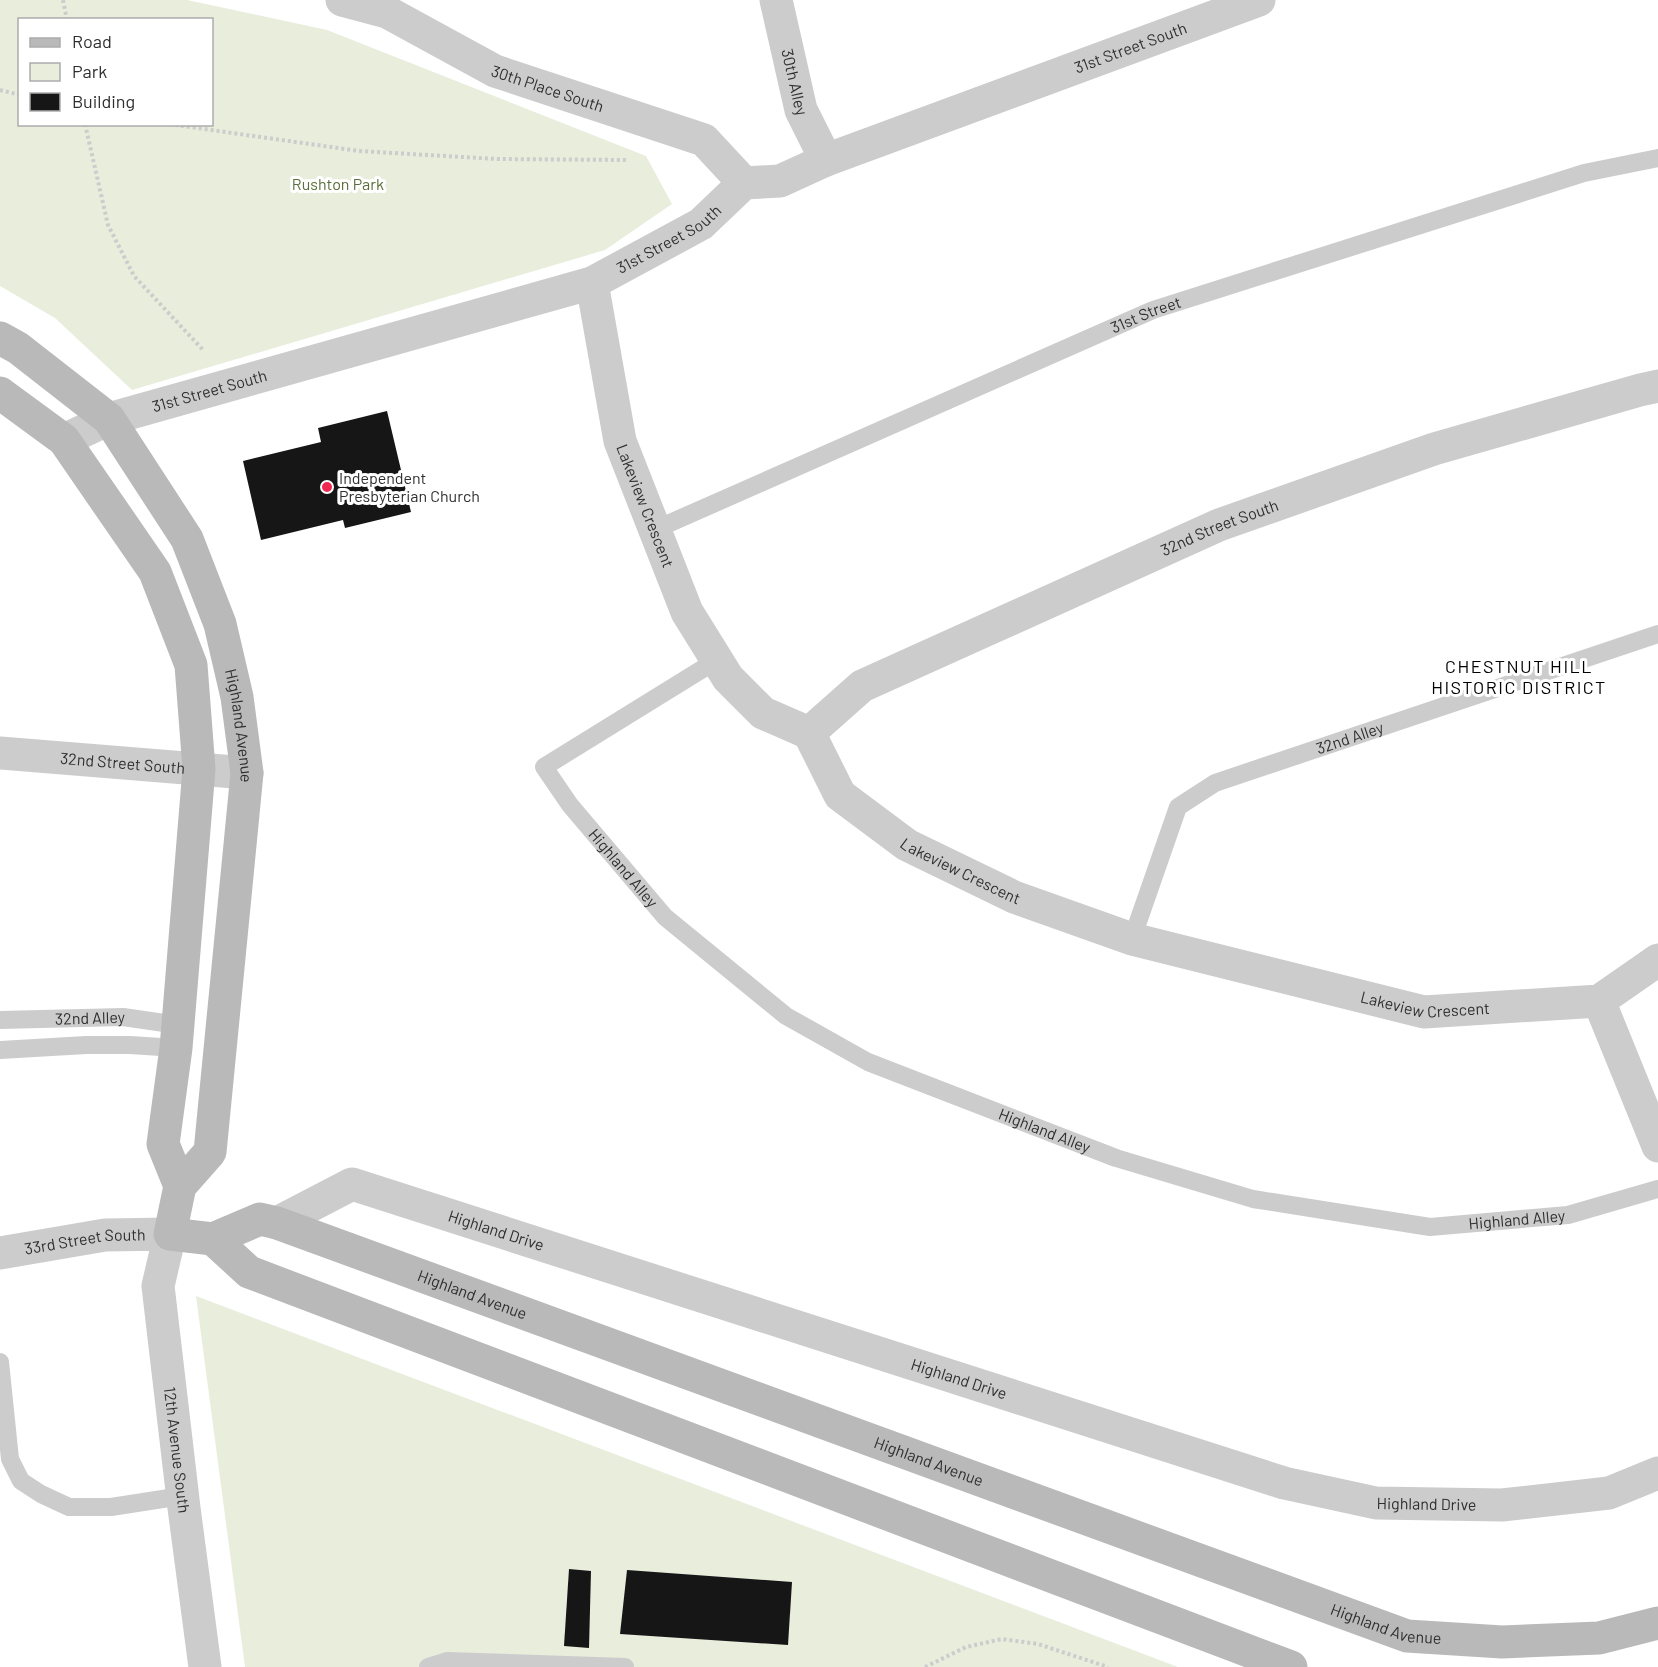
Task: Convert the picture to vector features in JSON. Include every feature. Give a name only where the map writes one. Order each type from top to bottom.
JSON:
[{"type":"street","name":"30th Place South","points":[[342,0],[387,12],[495,71],[704,140],[744,183]]},
{"type":"street","name":"30th Alley","points":[[776,0],[801,110],[826,160]]},
{"type":"street","name":"31st Street South","points":[[63,440],[109,419],[592,284],[701,224],[744,183],[780,181],[826,160],[1259,0]]},
{"type":"street","name":"Lakeview Crescent","points":[[592,284],[620,441],[687,612],[728,678],[763,713],[809,733],[840,795],[907,845],[1014,897],[1132,939],[1424,1012],[1599,1001]]},
{"type":"street","name":"Highland Avenue","points":[[0,338],[18,348],[109,419],[187,539],[220,624],[237,697],[246,773],[210,1152],[180,1186],[170,1234],[213,1239],[260,1219],[277,1223],[1407,1636],[1502,1642],[1599,1638],[1658,1623]]},
{"type":"street","name":"32nd Street South","points":[[809,733],[862,686],[1219,525],[1434,449],[1658,386]]},
{"type":"street","points":[[0,393],[63,440],[155,572],[191,665],[199,770],[177,1037],[163,1144],[180,1186]]},
{"type":"street","name":"32nd Street South","points":[[0,753],[246,773]]},
{"type":"street","points":[[1658,960],[1599,1001],[1658,1146]]},
{"type":"street","name":"Highland Drive","points":[[277,1223],[352,1184],[1284,1483],[1376,1503],[1502,1505],[1609,1492],[1658,1473]]},
{"type":"street","name":"33rd Street South","points":[[0,1253],[105,1235],[170,1234]]},
{"type":"street","name":"12th Avenue South","points":[[170,1234],[158,1286],[182,1496],[205,1667]]},
{"type":"street","points":[[213,1239],[249,1272],[1291,1667]]},
{"type":"lane","name":"31st Street","points":[[654,530],[1153,310],[1584,173],[1658,158]]},
{"type":"lane","name":"32nd Alley","points":[[1132,939],[1178,807],[1215,783],[1658,634]]},
{"type":"lane","name":"Highland Alley","points":[[717,660],[544,767],[570,805],[665,917],[786,1016],[868,1062],[1116,1158],[1253,1199],[1430,1227],[1568,1215],[1658,1189]]},
{"type":"lane","name":"32nd Alley","points":[[0,1020],[123,1017],[177,1037]]},
{"type":"lane","points":[[0,1050],[130,1045],[177,1037]]},
{"type":"lane","points":[[0,1362],[10,1459],[21,1480],[40,1494],[69,1507],[111,1507],[182,1496]]},
{"type":"lane","points":[[428,1667],[447,1661],[625,1667]]},
{"type":"path","points":[[63,0],[67,18]]},
{"type":"path","points":[[0,90],[18,94]]},
{"type":"path","points":[[85,126],[108,225],[134,276],[204,351]]},
{"type":"path","points":[[183,126],[358,151],[497,159],[627,160]]},
{"type":"path","points":[[925,1667],[966,1647],[1002,1640],[1038,1644],[1108,1667]]},
{"type":"green space","name":"Rushton Park","points":[[0,0],[187,0],[327,30],[646,156],[672,204],[605,250],[132,390],[55,318],[0,286]]},
{"type":"green space","points":[[196,1296],[1178,1667],[245,1667]]},
{"type":"building","name":"Independent Presbyterian Church","points":[[387,411],[411,512],[345,528],[343,520],[261,540],[243,461],[321,442],[318,428]]},
{"type":"building","points":[[569,1569],[591,1571],[589,1648],[564,1646]]},
{"type":"building","points":[[627,1570],[792,1582],[788,1645],[620,1634]]},
{"type":"place","name":"Independent Presbyterian Church","points":[[327,487]]},
{"type":"district","name":"CHESTNUT HILL HISTORIC DISTRICT","points":[[1519,677]]}]
